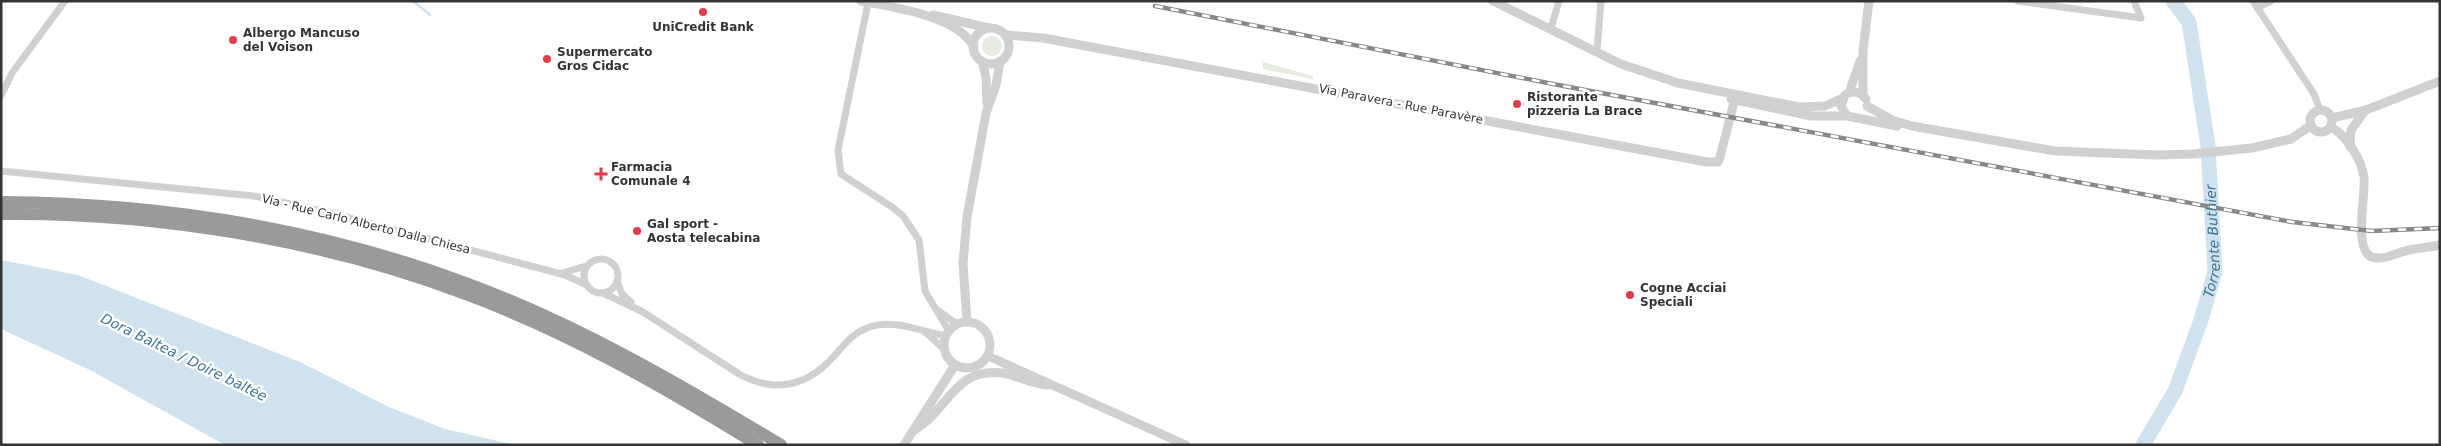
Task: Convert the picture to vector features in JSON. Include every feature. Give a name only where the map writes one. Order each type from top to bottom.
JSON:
[{"type":"highway","points":[[1,202],[71,204],[202,216],[290,232],[370,251],[466,283],[582,334],[706,399],[781,445]]},
{"type":"highway","points":[[1,214],[74,215],[204,228],[286,241],[369,263],[467,294],[594,350],[709,414],[758,445]]},
{"type":"street","points":[[1,96],[12,73],[65,1]]},
{"type":"street","points":[[1493,1],[1648,74],[1721,96],[1737,104],[1811,116],[1847,116],[1902,127],[1912,126]]},
{"type":"street","points":[[1551,28],[1558,1]]},
{"type":"street","points":[[1597,51],[1601,1]]},
{"type":"street","points":[[1869,1],[1863,51],[1863,96],[1867,106],[1892,120],[1912,126],[2055,151],[2173,155],[2252,148],[2291,139],[2310,126],[2311,116],[2320,110],[2327,112],[2331,122],[2350,147],[2364,176],[2362,236],[2363,248],[2367,254],[2373,257],[2388,257],[2409,250],[2440,245]]},
{"type":"street","points":[[2018,1],[2141,18],[2134,1]]},
{"type":"street","points":[[2253,1],[2314,94],[2320,110]]},
{"type":"street","points":[[2257,8],[2271,1]]},
{"type":"street","points":[[944,349],[947,333],[924,286],[919,240],[903,216],[841,174],[838,150],[864,24],[865,2],[916,13],[935,15],[999,30],[1006,35],[1008,51]]},
{"type":"street","points":[[916,13],[956,29],[968,38],[974,47],[975,53],[982,61],[986,77],[986,113]]},
{"type":"street","points":[[974,47],[978,34],[990,28]]},
{"type":"street","name":"Via Paravera - Rue Paravère","points":[[1006,35],[1052,39],[1718,162],[1737,104]]},
{"type":"street","points":[[967,322],[963,263],[967,217],[986,113],[996,85],[1000,61],[1008,51],[1027,38]]},
{"type":"street","points":[[1847,116],[1841,107],[1863,51]]},
{"type":"street","points":[[982,61],[994,63],[1000,61]]},
{"type":"street","points":[[2310,126],[2319,133],[2326,132],[2331,122],[2440,81]]},
{"type":"street","points":[[1690,86],[1788,106],[1810,108]]},
{"type":"street","points":[[1737,104],[1747,100],[1797,110],[1825,106],[1846,96],[1859,93],[1863,96]]},
{"type":"street","points":[[1856,118],[1863,115],[1867,106]]},
{"type":"street","points":[[2350,147],[2351,130],[2366,110]]},
{"type":"street","name":"Via - Rue Carlo Alberto Dalla Chiesa","points":[[1,171],[254,196],[327,212],[549,271],[574,278],[587,285]]},
{"type":"street","points":[[549,271],[568,272],[586,266],[596,259],[610,261],[618,272],[617,281],[612,289],[603,293]]},
{"type":"street","points":[[586,266],[584,279],[587,285],[594,291],[603,293],[643,312],[739,374],[754,382],[768,385],[782,386],[810,377],[822,369],[857,332],[886,324],[899,324],[924,332],[947,333],[957,324],[967,322],[982,327],[988,335],[991,346],[988,356],[976,367],[966,368],[955,365],[948,359],[944,349],[937,341],[924,332]]},
{"type":"street","points":[[617,281],[622,294],[643,312]]},
{"type":"street","points":[[934,306],[957,324]]},
{"type":"street","points":[[988,356],[1186,445]]},
{"type":"street","points":[[904,445],[955,365]]},
{"type":"street","points":[[913,431],[931,417],[953,390],[963,381],[974,376],[988,372],[1004,374],[1033,384],[1054,385]]},
{"type":"shaded area","points":[[992,36],[999,39],[1002,46],[999,53],[992,56],[985,53],[982,46],[985,39]]},
{"type":"shaded area","points":[[1263,62],[1313,76],[1313,79],[1263,69]]},
{"type":"water","name":"Dora Baltea / Doire baltée","points":[[1,260],[78,275],[300,362],[389,407],[445,429],[515,445],[225,445],[90,370],[1,329]]},
{"type":"waterway","points":[[413,1],[430,15]]},
{"type":"waterway","name":"Torrente Buthier","points":[[2143,445],[2175,391],[2201,320],[2215,272],[2208,146],[2189,22],[2173,1]]},
{"type":"railway","points":[[1155,6],[1553,84],[2292,222],[2372,231],[2440,228]]},
{"type":"place","name":"UniCredit Bank","points":[[703,12]]},
{"type":"place","name":"Albergo Mancuso del Voison","points":[[233,40]]},
{"type":"place","name":"Supermercato Gros Cidac","points":[[547,59]]},
{"type":"place","name":"Ristorante pizzeria La Brace","points":[[1517,104]]},
{"type":"place","name":"Farmacia Comunale 4","points":[[601,174]]},
{"type":"place","name":"Gal sport - Aosta telecabina","points":[[637,231]]},
{"type":"place","name":"Cogne Acciai Speciali","points":[[1630,295]]}]
